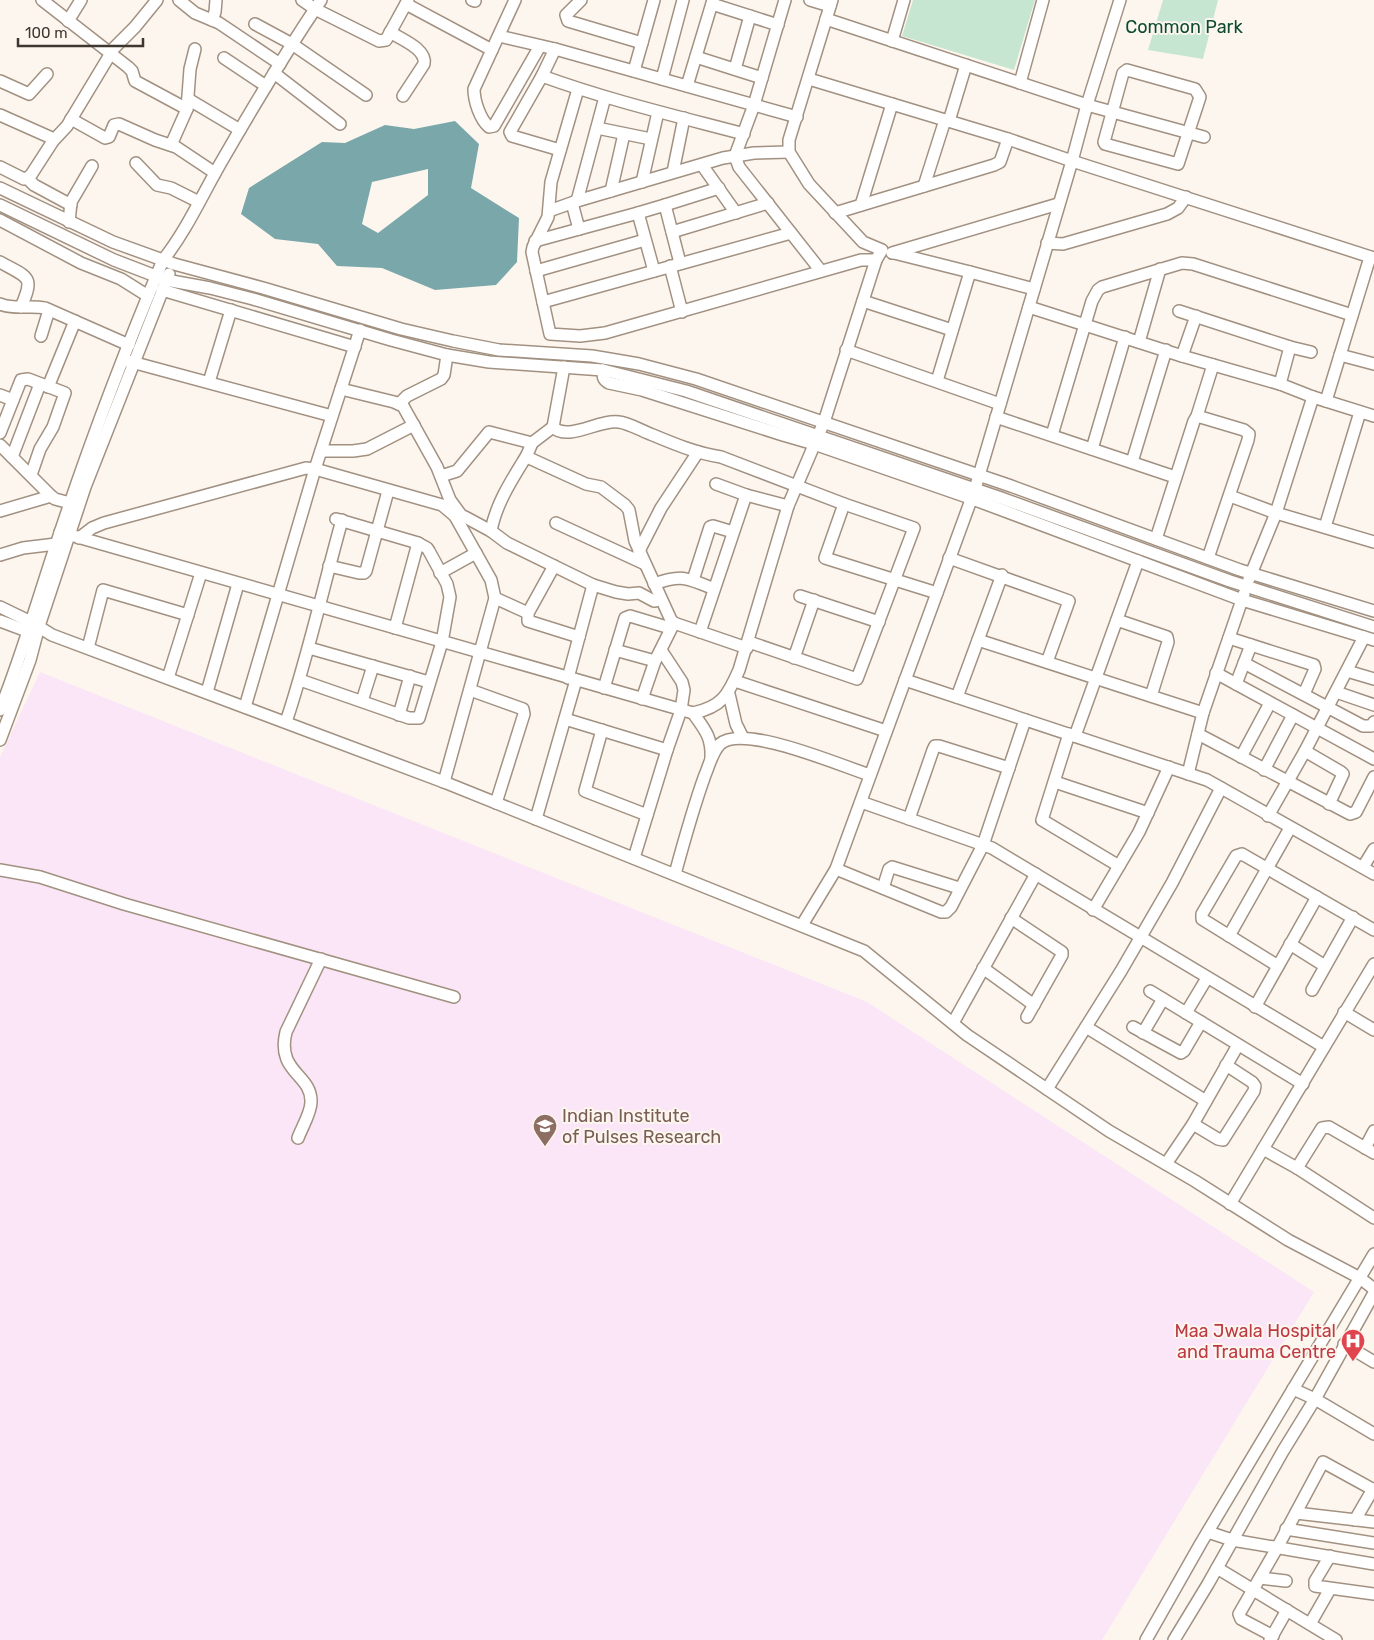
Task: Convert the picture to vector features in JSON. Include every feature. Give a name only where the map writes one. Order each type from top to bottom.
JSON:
[{"type":"street","points":[[42,0],[130,69],[135,81],[188,104],[240,130]]},
{"type":"street","points":[[68,21],[81,0]]},
{"type":"street","points":[[27,178],[54,139],[64,131],[109,54],[135,27],[156,0]]},
{"type":"street","points":[[179,0],[195,13],[225,27],[277,68],[340,124]]},
{"type":"street","points":[[212,20],[216,0]]},
{"type":"street","points":[[302,0],[318,5],[379,41],[386,40],[407,2],[492,50]]},
{"type":"street","points":[[515,0],[474,89],[474,96],[484,123],[491,128],[494,126],[540,46]]},
{"type":"street","points":[[580,0],[566,15],[568,21],[642,43]]},
{"type":"street","points":[[634,71],[654,0]]},
{"type":"street","points":[[662,79],[683,0]]},
{"type":"street","points":[[785,0],[754,105],[735,156],[739,167],[821,271]]},
{"type":"street","points":[[810,0],[831,3],[789,140],[788,152],[809,184],[863,242],[887,251],[1034,289]]},
{"type":"street","points":[[892,41],[904,0]]},
{"type":"street","points":[[1020,83],[1043,0]]},
{"type":"street","points":[[802,925],[836,869],[973,493],[1072,162],[1087,105],[1120,0]]},
{"type":"street","points":[[687,86],[713,2],[778,25]]},
{"type":"street","points":[[69,535],[70,503],[168,262],[199,202],[240,130],[318,5]]},
{"type":"street","points":[[735,69],[750,16]]},
{"type":"street","points":[[826,19],[1087,105],[1204,137]]},
{"type":"street","points":[[255,24],[292,44],[366,96]]},
{"type":"street","points":[[390,32],[416,48],[424,56],[425,60],[403,96]]},
{"type":"street","points":[[499,36],[555,49],[797,117]]},
{"type":"street","points":[[171,145],[188,104],[190,69],[195,49]]},
{"type":"street","points":[[555,49],[510,134],[560,150]]},
{"type":"street","points":[[224,58],[266,86]]},
{"type":"street","points":[[696,58],[762,78]]},
{"type":"street","points":[[924,186],[966,65]]},
{"type":"street","points":[[1127,70],[1195,90],[1199,93],[1200,97],[1180,162],[1176,164],[1108,146],[1104,142],[1112,112],[1123,73],[1127,70]]},
{"type":"street","points":[[0,81],[29,94],[48,74]]},
{"type":"street","points":[[542,76],[605,97],[744,134]]},
{"type":"street","points":[[809,79],[1008,139],[1072,162],[1372,258],[1352,315],[1326,401]]},
{"type":"street","points":[[554,353],[532,252],[535,240],[543,227],[549,211],[551,182],[578,89]]},
{"type":"street","points":[[579,229],[575,202],[605,97]]},
{"type":"street","points":[[861,205],[892,104]]},
{"type":"street","points":[[642,182],[658,112]]},
{"type":"street","points":[[0,114],[54,139]]},
{"type":"street","points":[[673,172],[684,118]]},
{"type":"street","points":[[71,120],[103,137],[109,136],[114,125],[119,124],[171,145],[215,173]]},
{"type":"street","points":[[597,128],[651,140]]},
{"type":"street","points":[[611,191],[624,134]]},
{"type":"street","points":[[835,213],[1000,162],[1008,139]]},
{"type":"street","points":[[549,211],[673,172],[735,156],[754,153],[788,152]]},
{"type":"street","points":[[136,163],[157,185],[170,188],[199,202]]},
{"type":"street","points":[[702,165],[736,213]]},
{"type":"street","points":[[69,222],[71,205],[92,166]]},
{"type":"street","points":[[0,167],[19,177],[27,178],[34,185],[71,205]]},
{"type":"street","points":[[0,188],[113,242],[168,262],[401,329],[500,350],[592,356],[639,364],[696,379],[979,475],[1208,558],[1374,611]]},
{"type":"street","points":[[535,240],[638,213],[719,188]]},
{"type":"street","points":[[1047,243],[1064,244],[1167,214],[1178,208],[1186,197]]},
{"type":"street","points":[[672,232],[768,203]]},
{"type":"street","points":[[69,535],[681,710],[693,713],[704,711],[719,704],[729,694],[748,645],[788,506],[824,422],[876,260],[887,251],[1058,204]]},
{"type":"street","points":[[0,205],[161,282],[231,310],[355,347]]},
{"type":"street","points":[[665,205],[672,232],[682,312]]},
{"type":"street","points":[[638,213],[654,271]]},
{"type":"street","points":[[0,220],[81,263],[120,279],[148,296]]},
{"type":"street","points":[[543,302],[791,232]]},
{"type":"street","points":[[536,271],[645,240]]},
{"type":"street","points":[[550,334],[594,335],[682,312],[861,260],[876,260]]},
{"type":"street","points":[[0,262],[21,274],[28,281],[28,290],[21,308]]},
{"type":"street","points":[[1052,435],[1092,301],[1098,290],[1102,287],[1182,263],[1193,264],[1352,315]]},
{"type":"street","points":[[1139,342],[1160,269]]},
{"type":"street","points":[[937,381],[970,272]]},
{"type":"street","points":[[0,710],[34,629],[69,535],[129,361],[129,345],[148,296],[161,282]]},
{"type":"street","points":[[161,282],[227,292],[447,355],[489,362],[603,370],[686,391],[816,439],[973,493],[1374,627]]},
{"type":"street","points":[[863,301],[952,330]]},
{"type":"street","points":[[0,304],[21,308],[33,306],[49,310],[129,345]]},
{"type":"street","points":[[1029,307],[1182,356],[1280,384],[1313,397],[1374,416]]},
{"type":"street","points":[[41,336],[49,310]]},
{"type":"street","points":[[209,382],[231,310]]},
{"type":"street","points":[[1179,311],[1311,352]]},
{"type":"street","points":[[1182,356],[1196,316]]},
{"type":"street","points":[[12,457],[75,320]]},
{"type":"street","points":[[245,707],[315,469],[360,330]]},
{"type":"street","points":[[1092,449],[1125,338]]},
{"type":"street","points":[[1280,384],[1290,347]]},
{"type":"street","points":[[846,350],[1000,404]]},
{"type":"street","points":[[1132,462],[1166,350]]},
{"type":"street","points":[[1340,354],[1374,364]]},
{"type":"street","points":[[399,404],[407,396],[441,379],[444,375],[447,355]]},
{"type":"street","points":[[129,361],[332,416]]},
{"type":"street","points":[[1156,539],[1175,477],[1214,365]]},
{"type":"street","points":[[491,531],[496,512],[508,486],[527,455],[529,446],[552,427],[564,367]]},
{"type":"street","points":[[0,433],[21,380],[28,379],[65,393],[54,427],[42,444],[31,475]]},
{"type":"street","points":[[341,389],[399,404],[405,409],[441,476],[450,500],[491,580],[495,598],[444,782]]},
{"type":"street","points":[[0,395],[13,400]]},
{"type":"street","points":[[1188,774],[1203,713],[1216,673],[1251,572],[1276,513],[1313,397]]},
{"type":"street","points":[[1325,527],[1360,412]]},
{"type":"street","points":[[1197,416],[1244,430],[1248,434],[1248,440],[1230,496],[1208,558]]},
{"type":"street","points":[[996,417],[1175,477]]},
{"type":"street","points":[[552,427],[556,431],[565,433],[610,421],[622,422],[698,452],[721,457],[844,504],[914,528],[857,679],[748,645],[627,616],[604,688]]},
{"type":"street","points":[[321,451],[367,449],[414,425]]},
{"type":"street","points":[[441,476],[457,471],[489,432],[532,443]]},
{"type":"street","points":[[0,445],[51,496],[70,503]]},
{"type":"street","points":[[639,551],[661,508],[698,452]]},
{"type":"street","points":[[527,455],[532,460],[586,484],[601,486],[629,510],[633,535],[672,626],[655,661],[642,699]]},
{"type":"street","points":[[0,555],[22,548],[56,544],[69,535],[104,523],[302,468],[315,469],[442,505],[458,516],[491,531],[507,543],[593,585],[616,592],[639,593],[654,601],[662,600]]},
{"type":"street","points":[[716,484],[746,495],[788,506]]},
{"type":"street","points":[[329,566],[364,573],[366,571],[388,491]]},
{"type":"street","points":[[973,493],[1138,561],[1242,600],[1369,639],[1347,671],[1268,816]]},
{"type":"street","points":[[700,632],[746,495]]},
{"type":"street","points":[[0,511],[51,496]]},
{"type":"street","points":[[1230,496],[1276,513],[1373,538]]},
{"type":"street","points":[[844,504],[825,558],[937,594]]},
{"type":"street","points":[[286,722],[309,648],[339,519],[418,543],[427,548],[447,584],[450,597],[442,642],[418,718],[408,718],[300,680]]},
{"type":"street","points":[[556,522],[645,564]]},
{"type":"street","points":[[693,580],[710,526],[733,532]]},
{"type":"street","points":[[395,628],[418,543]]},
{"type":"street","points":[[0,740],[30,660],[34,629],[56,544]]},
{"type":"street","points":[[440,573],[476,553]]},
{"type":"street","points":[[949,558],[1069,601],[1047,662]]},
{"type":"street","points":[[1119,866],[1042,820],[1138,561]]},
{"type":"street","points":[[554,566],[528,613],[528,621],[579,637]]},
{"type":"street","points":[[168,678],[201,573]]},
{"type":"street","points":[[957,697],[1002,576]]},
{"type":"street","points":[[654,584],[676,577],[693,580],[714,589]]},
{"type":"street","points":[[207,692],[238,584]]},
{"type":"street","points":[[536,819],[565,719],[579,637],[593,585]]},
{"type":"street","points":[[88,648],[103,590],[188,615]]},
{"type":"street","points":[[800,596],[879,622]]},
{"type":"street","points":[[495,598],[528,613]]},
{"type":"street","points":[[794,658],[814,600]]},
{"type":"street","points":[[0,607],[34,629]]},
{"type":"street","points":[[1117,620],[1163,634],[1167,637],[1168,642],[1151,696]]},
{"type":"street","points":[[0,621],[34,629],[88,648],[444,782],[864,951],[967,1035],[1109,1131],[1288,1240],[1360,1278],[1374,1288]]},
{"type":"street","points":[[1229,638],[1314,665],[1316,669],[1304,694]]},
{"type":"street","points":[[978,640],[1203,713]]},
{"type":"street","points":[[1236,684],[1251,645]]},
{"type":"street","points":[[309,648],[429,682]]},
{"type":"street","points":[[616,650],[655,661]]},
{"type":"street","points":[[634,858],[681,710],[684,690],[682,682],[661,650]]},
{"type":"street","points":[[1244,663],[1363,726],[1371,726],[1374,722]]},
{"type":"street","points":[[362,701],[373,666]]},
{"type":"street","points":[[1347,671],[1374,679]]},
{"type":"street","points":[[1216,673],[1374,759]]},
{"type":"street","points":[[399,714],[410,676]]},
{"type":"street","points":[[905,680],[1207,780],[1374,874]]},
{"type":"street","points":[[734,681],[886,731]]},
{"type":"street","points":[[470,690],[523,709],[524,714],[496,803]]},
{"type":"street","points":[[1336,692],[1374,705]]},
{"type":"street","points":[[729,694],[736,724],[743,738]]},
{"type":"street","points":[[1241,757],[1270,703]]},
{"type":"street","points":[[693,713],[706,731],[712,744],[711,760]]},
{"type":"street","points":[[1264,770],[1292,715]]},
{"type":"street","points":[[565,719],[667,750]]},
{"type":"street","points":[[836,869],[941,912],[946,912],[951,907],[982,845],[1025,720]]},
{"type":"street","points":[[602,730],[585,791],[647,815]]},
{"type":"street","points":[[1198,734],[1345,812],[1354,814],[1374,776]]},
{"type":"street","points":[[675,874],[697,799],[711,760],[719,745],[728,739],[743,738],[775,743],[870,775]]},
{"type":"street","points":[[909,819],[936,746],[1009,768]]},
{"type":"street","points":[[1305,751],[1343,774],[1329,804]]},
{"type":"street","points":[[1094,910],[1139,832],[1168,767]]},
{"type":"street","points":[[1055,782],[1148,813]]},
{"type":"street","points":[[1047,1089],[1172,883],[1221,788]]},
{"type":"street","points":[[861,802],[992,848],[1324,1047]]},
{"type":"street","points":[[1229,936],[1290,828]]},
{"type":"street","points":[[1363,867],[1374,849]]},
{"type":"street","points":[[1278,966],[1202,919],[1202,914],[1236,856],[1242,854],[1374,930]]},
{"type":"street","points":[[883,888],[889,869],[892,867],[959,888]]},
{"type":"street","points":[[0,870],[40,877],[124,904],[454,997]]},
{"type":"street","points":[[953,1023],[1036,874]]},
{"type":"street","points":[[1255,1007],[1317,897]]},
{"type":"street","points":[[1312,990],[1353,917]]},
{"type":"street","points":[[1012,918],[1062,952],[1027,1017]]},
{"type":"street","points":[[1290,944],[1325,966]]},
{"type":"street","points":[[298,1138],[310,1106],[310,1096],[303,1082],[286,1059],[283,1044],[286,1032],[321,959]]},
{"type":"street","points":[[1230,1204],[1374,964]]},
{"type":"street","points":[[984,968],[1034,1005]]},
{"type":"street","points":[[1186,1013],[1207,978]]},
{"type":"street","points":[[1150,991],[1303,1084]]},
{"type":"street","points":[[1143,1033],[1163,999]]},
{"type":"street","points":[[1344,1012],[1374,1030]]},
{"type":"street","points":[[1132,1027],[1181,1053],[1201,1022]]},
{"type":"street","points":[[1086,1027],[1206,1101]]},
{"type":"street","points":[[1166,1164],[1193,1124],[1238,1045]]},
{"type":"street","points":[[1193,1124],[1223,1140],[1254,1091],[1255,1086],[1252,1082],[1226,1066]]},
{"type":"street","points":[[1297,1168],[1325,1126],[1370,1150],[1374,1131]]},
{"type":"street","points":[[1263,1149],[1297,1168],[1374,1218]]},
{"type":"street","points":[[1146,1640],[1208,1532],[1374,1254]]},
{"type":"street","points":[[1174,1640],[1315,1399],[1374,1293]]},
{"type":"street","points":[[1344,1344],[1374,1362]]},
{"type":"street","points":[[1293,1389],[1315,1399],[1374,1434]]},
{"type":"street","points":[[1287,1610],[1272,1638],[1239,1617],[1323,1462],[1374,1490],[1355,1520]]},
{"type":"street","points":[[1296,1513],[1374,1522]]},
{"type":"street","points":[[1286,1529],[1374,1543]]},
{"type":"street","points":[[1208,1532],[1232,1540],[1374,1564]]},
{"type":"street","points":[[1330,1556],[1314,1584],[1317,1587],[1374,1594]]},
{"type":"street","points":[[1217,1568],[1336,1640]]},
{"type":"street","points":[[1260,1578],[1286,1581]]},
{"type":"street","points":[[1310,1624],[1330,1589]]},
{"type":"shaded area","name":"Indian Institute of Pulses Research","points":[[40,672],[867,1002],[1314,1292],[1102,1640],[0,1640],[0,757]]},
{"type":"green space","points":[[913,0],[1035,0],[1014,70],[902,36]]},
{"type":"green space","name":"Common Park","points":[[1163,0],[1218,0],[1203,59],[1148,50]]},
{"type":"water","points":[[455,121],[479,144],[471,188],[519,218],[517,262],[496,285],[435,290],[382,268],[337,266],[318,244],[275,239],[241,214],[249,188],[322,142],[345,143],[385,125],[414,129]],"holes":[[[428,169],[428,195],[378,233],[362,224],[372,182]]]},
{"type":"place","name":"Indian Institute of Pulses Research","points":[[545,1147]]},
{"type":"place","name":"Maa Jwala Hospital and Trauma Centre","points":[[1353,1362]]}]
